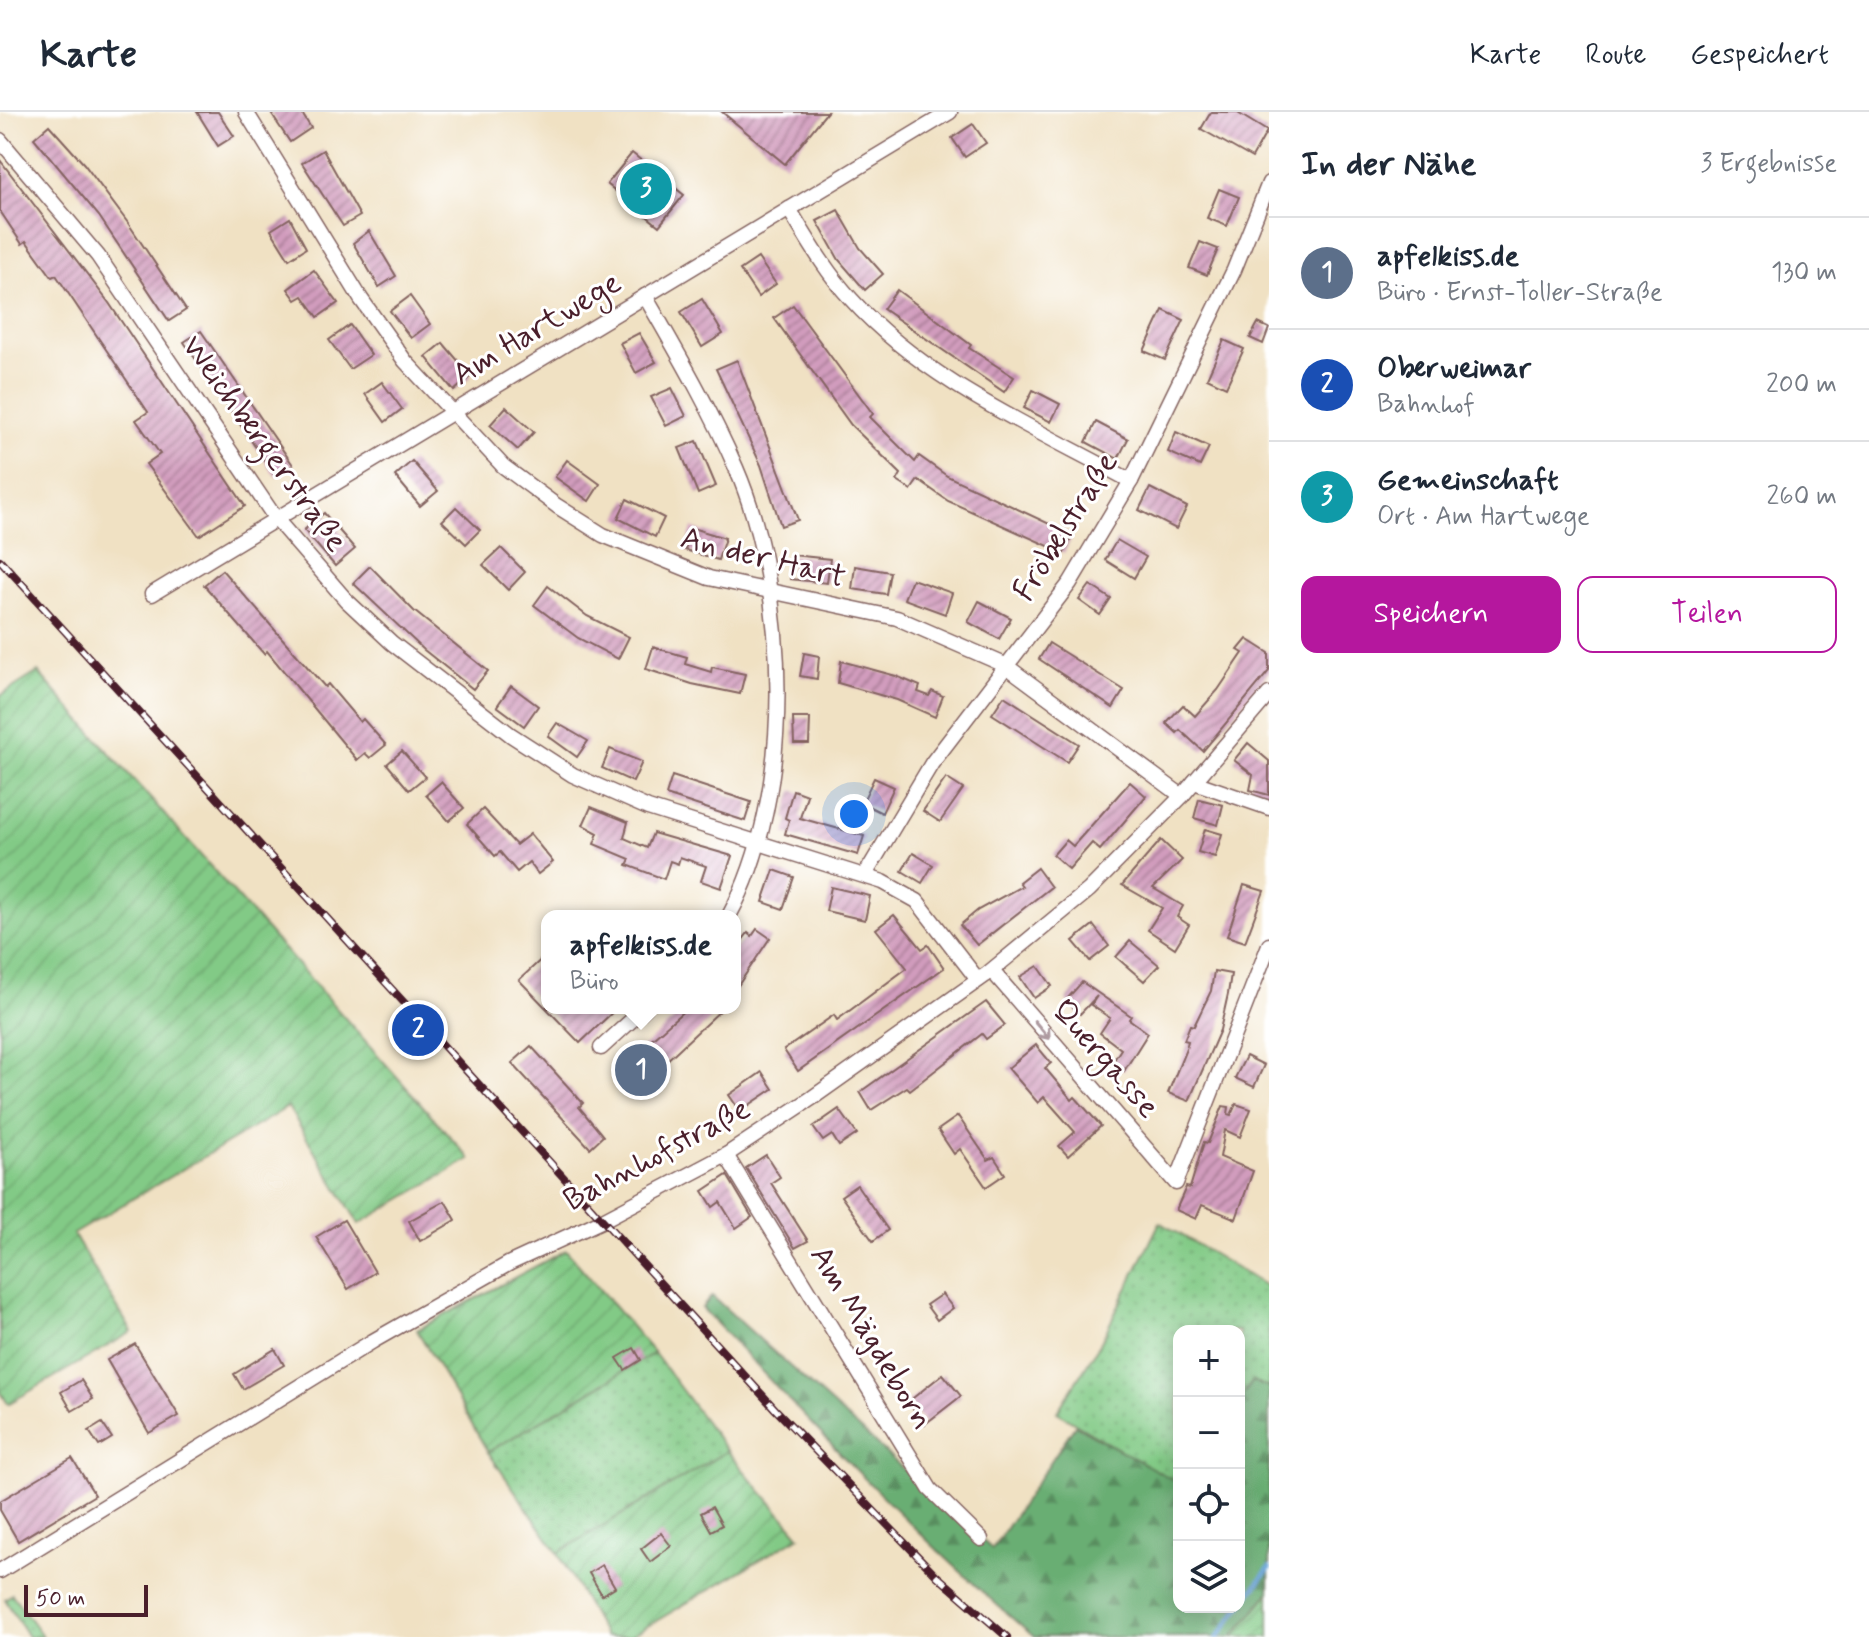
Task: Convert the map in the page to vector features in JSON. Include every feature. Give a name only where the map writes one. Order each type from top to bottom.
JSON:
[{"type":"street","name":"An der Hart","points":[[246,112],[361,299],[405,361],[503,466],[603,535],[709,578],[897,618],[1005,665],[1182,796]]},
{"type":"street","name":"Am Hartwege","points":[[152,594],[950,112]]},
{"type":"street","name":"Weichbergerstraße","points":[[0,140],[98,256],[276,519],[346,600],[392,643],[511,735],[586,780],[648,808],[865,875],[905,892],[917,901],[978,980]]},
{"type":"street","name":"Fröbelstraße","points":[[865,875],[932,763],[1070,583],[1131,481],[1234,270],[1269,183]]},
{"type":"street","points":[[789,209],[825,268],[880,326],[954,384],[1131,481]]},
{"type":"street","points":[[645,296],[693,380],[737,470],[759,538],[769,593],[778,708],[772,788],[757,842],[731,910]]},
{"type":"street","name":"Bahnhofstraße","points":[[0,1571],[407,1321],[510,1263],[601,1221],[726,1155],[992,971],[1089,890],[1182,796],[1269,694]]},
{"type":"street","points":[[1194,782],[1269,808]]},
{"type":"street","name":"Quergasse","points":[[992,971],[1176,1183],[1269,945]]},
{"type":"street","points":[[601,1048],[638,1014]]},
{"type":"street","name":"Am Mägdeborn","points":[[726,1155],[930,1489],[981,1539]]},
{"type":"green space","points":[[38,672],[470,1159],[359,1224],[288,1107],[73,1234],[132,1332],[8,1404],[0,1391],[0,696]]},
{"type":"green space","points":[[1160,1222],[1269,1288],[1269,1388],[1253,1381],[1245,1392],[1245,1325],[1173,1325],[1173,1482],[1057,1412],[1101,1342]]},
{"type":"green space","points":[[566,1250],[654,1353],[488,1452],[417,1330]]},
{"type":"green space","points":[[712,1296],[992,1549],[1075,1425],[1173,1480],[1173,1613],[1245,1613],[1245,1392],[1253,1381],[1269,1388],[1269,1593],[1233,1637],[1034,1637],[905,1519],[702,1308]]},
{"type":"green space","points":[[654,1353],[727,1451],[558,1553],[488,1452]]},
{"type":"green space","points":[[727,1451],[800,1536],[629,1637],[605,1637],[558,1553]]},
{"type":"green space","points":[[1269,1593],[1269,1637],[1233,1637]]},
{"type":"green space","points":[[12,1594],[43,1637],[28,1637],[5,1599]]},
{"type":"building","points":[[197,112],[218,112],[234,136],[218,146]]},
{"type":"building","points":[[270,112],[301,112],[311,128],[290,142]]},
{"type":"building","points":[[722,112],[827,112],[785,164]]},
{"type":"building","points":[[1211,112],[1236,112],[1267,131],[1252,158],[1201,129]]},
{"type":"building","points":[[973,124],[986,143],[965,157],[952,138]]},
{"type":"building","points":[[49,125],[84,164],[128,223],[186,310],[169,321],[99,216],[34,138]]},
{"type":"building","points":[[323,150],[360,216],[343,226],[302,163]]},
{"type":"building","points":[[632,153],[684,195],[659,226],[607,184]]},
{"type":"building","points":[[0,160],[109,303],[245,506],[199,536],[146,464],[160,454],[136,420],[148,412],[56,275],[52,277],[26,241],[22,244],[0,211]]},
{"type":"building","points":[[1219,189],[1239,197],[1227,226],[1207,218]]},
{"type":"building","points":[[838,210],[860,248],[883,274],[865,290],[839,260],[817,221]]},
{"type":"building","points":[[290,218],[306,248],[289,259],[271,230]]},
{"type":"building","points":[[369,231],[396,276],[379,287],[353,243]]},
{"type":"building","points":[[1200,242],[1218,249],[1207,275],[1189,268]]},
{"type":"building","points":[[758,258],[776,284],[758,297],[740,270]]},
{"type":"building","points":[[314,270],[338,303],[318,317],[303,296],[296,300],[288,289]]},
{"type":"building","points":[[897,290],[971,345],[969,348],[1014,377],[1004,392],[883,309]]},
{"type":"building","points":[[410,296],[430,324],[411,338],[390,311]]},
{"type":"building","points":[[702,299],[723,334],[702,347],[681,312]]},
{"type":"building","points":[[793,305],[873,414],[870,417],[915,462],[919,456],[947,476],[1073,535],[1064,553],[948,501],[918,480],[911,490],[897,481],[901,474],[851,425],[774,318]]},
{"type":"building","points":[[1163,310],[1184,320],[1165,360],[1144,351]]},
{"type":"building","points":[[1258,323],[1269,328],[1263,344],[1250,338]]},
{"type":"building","points":[[350,325],[371,355],[350,369],[329,340]]},
{"type":"building","points":[[201,331],[293,465],[276,477],[184,342]]},
{"type":"building","points":[[639,333],[656,362],[636,373],[620,343]]},
{"type":"building","points":[[1224,340],[1244,349],[1226,387],[1207,378]]},
{"type":"building","points":[[443,343],[471,376],[454,391],[426,357]]},
{"type":"building","points":[[737,360],[798,520],[781,526],[761,465],[716,369]]},
{"type":"building","points":[[382,382],[402,409],[385,422],[365,394]]},
{"type":"building","points":[[672,388],[686,416],[666,426],[651,397]]},
{"type":"building","points":[[1033,390],[1060,404],[1051,422],[1024,408]]},
{"type":"building","points":[[506,407],[534,432],[518,450],[490,425]]},
{"type":"building","points":[[1096,422],[1128,439],[1118,459],[1086,442]]},
{"type":"building","points":[[1176,432],[1209,447],[1200,466],[1168,452]]},
{"type":"building","points":[[697,441],[716,486],[698,494],[679,448]]},
{"type":"building","points":[[567,460],[600,484],[589,501],[555,477]]},
{"type":"building","points":[[412,461],[438,491],[420,506],[395,476]]},
{"type":"building","points":[[1150,488],[1187,507],[1176,529],[1139,510]]},
{"type":"building","points":[[627,499],[664,518],[655,537],[618,518]]},
{"type":"building","points":[[456,507],[480,530],[466,544],[442,521]]},
{"type":"building","points":[[324,513],[355,549],[335,566],[304,530]]},
{"type":"building","points":[[692,528],[725,538],[718,560],[685,550]]},
{"type":"building","points":[[1117,540],[1146,557],[1134,578],[1105,560]]},
{"type":"building","points":[[501,548],[525,572],[508,590],[483,565]]},
{"type":"building","points":[[792,555],[830,559],[827,583],[790,579]]},
{"type":"building","points":[[370,566],[414,611],[488,671],[473,689],[424,650],[353,583]]},
{"type":"building","points":[[855,566],[890,572],[886,594],[852,589]]},
{"type":"building","points":[[222,570],[325,687],[328,684],[360,722],[363,719],[386,745],[370,758],[365,753],[357,760],[267,651],[264,654],[204,585]]},
{"type":"building","points":[[912,579],[952,593],[945,614],[904,599]]},
{"type":"building","points":[[1090,585],[1111,599],[1100,615],[1079,600]]},
{"type":"building","points":[[548,586],[587,616],[629,637],[618,659],[578,638],[534,605]]},
{"type":"building","points":[[979,601],[1011,618],[999,639],[968,622]]},
{"type":"building","points":[[1247,639],[1269,653],[1269,671],[1203,751],[1180,730],[1177,733],[1166,723],[1183,705],[1195,716],[1218,690],[1243,653],[1238,650]]},
{"type":"building","points":[[1049,643],[1124,690],[1113,708],[1039,659]]},
{"type":"building","points":[[653,647],[687,657],[685,664],[711,672],[712,667],[745,674],[740,694],[692,684],[646,669]]},
{"type":"building","points":[[804,653],[819,656],[817,679],[800,676]]},
{"type":"building","points":[[841,661],[896,676],[920,686],[918,692],[929,696],[932,691],[943,696],[935,717],[897,700],[838,683]]},
{"type":"building","points":[[511,686],[538,706],[524,726],[497,706]]},
{"type":"building","points":[[1004,696],[1079,744],[1067,762],[992,714]]},
{"type":"building","points":[[793,718],[810,718],[809,744],[794,744]]},
{"type":"building","points":[[557,723],[588,741],[577,757],[548,736]]},
{"type":"building","points":[[1248,743],[1269,761],[1269,795],[1250,790],[1253,775],[1234,760]]},
{"type":"building","points":[[610,749],[642,762],[633,782],[602,768]]},
{"type":"building","points":[[402,751],[425,777],[409,790],[387,764]]},
{"type":"building","points":[[672,776],[751,802],[745,821],[666,795]]},
{"type":"building","points":[[874,778],[894,787],[882,813],[862,803]]},
{"type":"building","points":[[946,778],[963,789],[940,822],[923,811]]},
{"type":"building","points":[[441,782],[464,808],[449,821],[426,795]]},
{"type":"building","points":[[1130,782],[1146,796],[1100,850],[1092,843],[1069,869],[1053,855],[1066,840],[1073,846]]},
{"type":"building","points":[[793,790],[807,795],[800,818],[864,836],[858,855],[785,834],[789,820],[785,818]]},
{"type":"building","points":[[1199,799],[1223,805],[1218,825],[1194,818]]},
{"type":"building","points":[[591,807],[628,822],[624,838],[647,848],[653,833],[732,856],[721,888],[701,881],[706,866],[680,857],[678,864],[670,861],[664,879],[627,865],[630,859],[594,844],[598,833],[583,825]]},
{"type":"building","points":[[483,809],[516,845],[530,834],[553,862],[538,874],[529,862],[517,872],[500,852],[495,856],[467,824]]},
{"type":"building","points":[[1205,829],[1222,834],[1215,857],[1198,852]]},
{"type":"building","points":[[1161,840],[1182,860],[1153,888],[1183,906],[1177,917],[1189,925],[1175,948],[1148,930],[1162,908],[1122,885]]},
{"type":"building","points":[[913,853],[933,865],[922,883],[902,871]]},
{"type":"building","points":[[1037,868],[1051,887],[977,945],[960,925],[978,910],[1022,886],[1019,882]]},
{"type":"building","points":[[774,870],[794,877],[783,909],[763,902]]},
{"type":"building","points":[[1244,885],[1264,891],[1245,942],[1227,936]]},
{"type":"building","points":[[831,887],[870,896],[865,920],[826,911]]},
{"type":"building","points":[[894,915],[922,949],[928,945],[944,968],[798,1071],[784,1050],[834,1015],[837,1020],[907,968],[876,929]]},
{"type":"building","points":[[1093,925],[1109,946],[1090,961],[1073,941]]},
{"type":"building","points":[[757,929],[770,938],[741,981],[741,942],[748,933],[752,936]]},
{"type":"building","points":[[1130,941],[1159,965],[1144,981],[1116,957]]},
{"type":"building","points":[[541,960],[541,1003],[519,980]]},
{"type":"building","points":[[1038,966],[1052,986],[1034,998],[1020,977]]},
{"type":"building","points":[[1214,971],[1231,974],[1228,994],[1220,1030],[1189,1101],[1168,1093],[1186,1049],[1188,1041],[1184,1040],[1190,1025],[1194,1026],[1211,991]]},
{"type":"building","points":[[1082,982],[1131,1016],[1129,1019],[1148,1033],[1124,1071],[1112,1063],[1121,1049],[1100,1033],[1110,1018],[1091,1005],[1097,996],[1080,1014],[1066,1000]]},
{"type":"building","points":[[986,1002],[1005,1025],[986,1039],[982,1034],[910,1090],[907,1087],[871,1110],[860,1092]]},
{"type":"building","points":[[552,1014],[611,1014],[580,1043]]},
{"type":"building","points":[[680,1014],[717,1014],[649,1077],[654,1082],[635,1099],[618,1080],[625,1074],[620,1067]]},
{"type":"building","points":[[1036,1045],[1051,1063],[1045,1068],[1072,1100],[1075,1097],[1101,1126],[1068,1156],[1059,1146],[1075,1132],[1044,1097],[1038,1103],[1008,1068]]},
{"type":"building","points":[[531,1046],[583,1103],[579,1107],[603,1136],[590,1148],[512,1063]]},
{"type":"building","points":[[1246,1056],[1264,1065],[1254,1087],[1235,1078]]},
{"type":"building","points":[[762,1072],[773,1089],[740,1111],[729,1095]]},
{"type":"building","points":[[1236,1104],[1251,1109],[1240,1137],[1225,1130],[1220,1157],[1253,1171],[1236,1219],[1202,1205],[1196,1219],[1176,1210],[1186,1187],[1190,1188],[1204,1142],[1208,1143],[1223,1106],[1229,1107],[1228,1114],[1231,1115]]},
{"type":"building","points":[[839,1109],[857,1134],[839,1146],[832,1135],[823,1141],[813,1127]]},
{"type":"building","points":[[958,1116],[988,1160],[994,1157],[1005,1174],[986,1187],[960,1149],[954,1154],[938,1130]]},
{"type":"building","points":[[766,1155],[780,1177],[771,1183],[808,1241],[795,1248],[746,1168]]},
{"type":"building","points":[[727,1175],[752,1217],[736,1228],[720,1202],[713,1207],[703,1191]]},
{"type":"building","points":[[857,1185],[888,1230],[873,1241],[841,1196]]},
{"type":"building","points":[[445,1201],[456,1220],[420,1241],[409,1221]]},
{"type":"building","points":[[344,1220],[375,1272],[348,1289],[316,1237]]},
{"type":"building","points":[[942,1294],[953,1308],[937,1320],[926,1305]]},
{"type":"building","points":[[135,1344],[179,1416],[149,1433],[107,1360]]},
{"type":"building","points":[[634,1348],[641,1360],[625,1370],[617,1358]]},
{"type":"building","points":[[275,1349],[284,1365],[243,1389],[234,1374]]},
{"type":"building","points":[[943,1374],[961,1396],[925,1424],[908,1402]]},
{"type":"building","points":[[81,1380],[93,1399],[72,1411],[61,1392]]},
{"type":"building","points":[[102,1423],[112,1438],[99,1446],[89,1431]]},
{"type":"building","points":[[72,1458],[95,1495],[18,1541],[0,1510],[0,1501]]},
{"type":"building","points":[[712,1507],[722,1525],[711,1531],[701,1513]]},
{"type":"building","points":[[661,1533],[671,1546],[650,1562],[641,1549]]},
{"type":"building","points":[[602,1565],[615,1587],[602,1595],[589,1573]]},
{"type":"waterway","points":[[1218,1637],[1269,1568]]},
{"type":"railway","points":[[0,560],[776,1410],[937,1576],[1007,1637]]},
{"type":"place","name":"Gemeinschaft","points":[[646,189]]},
{"type":"place","name":"Oberweimar","points":[[418,1030]]},
{"type":"place","name":"apfelkiss.de","points":[[641,1070]]}]
